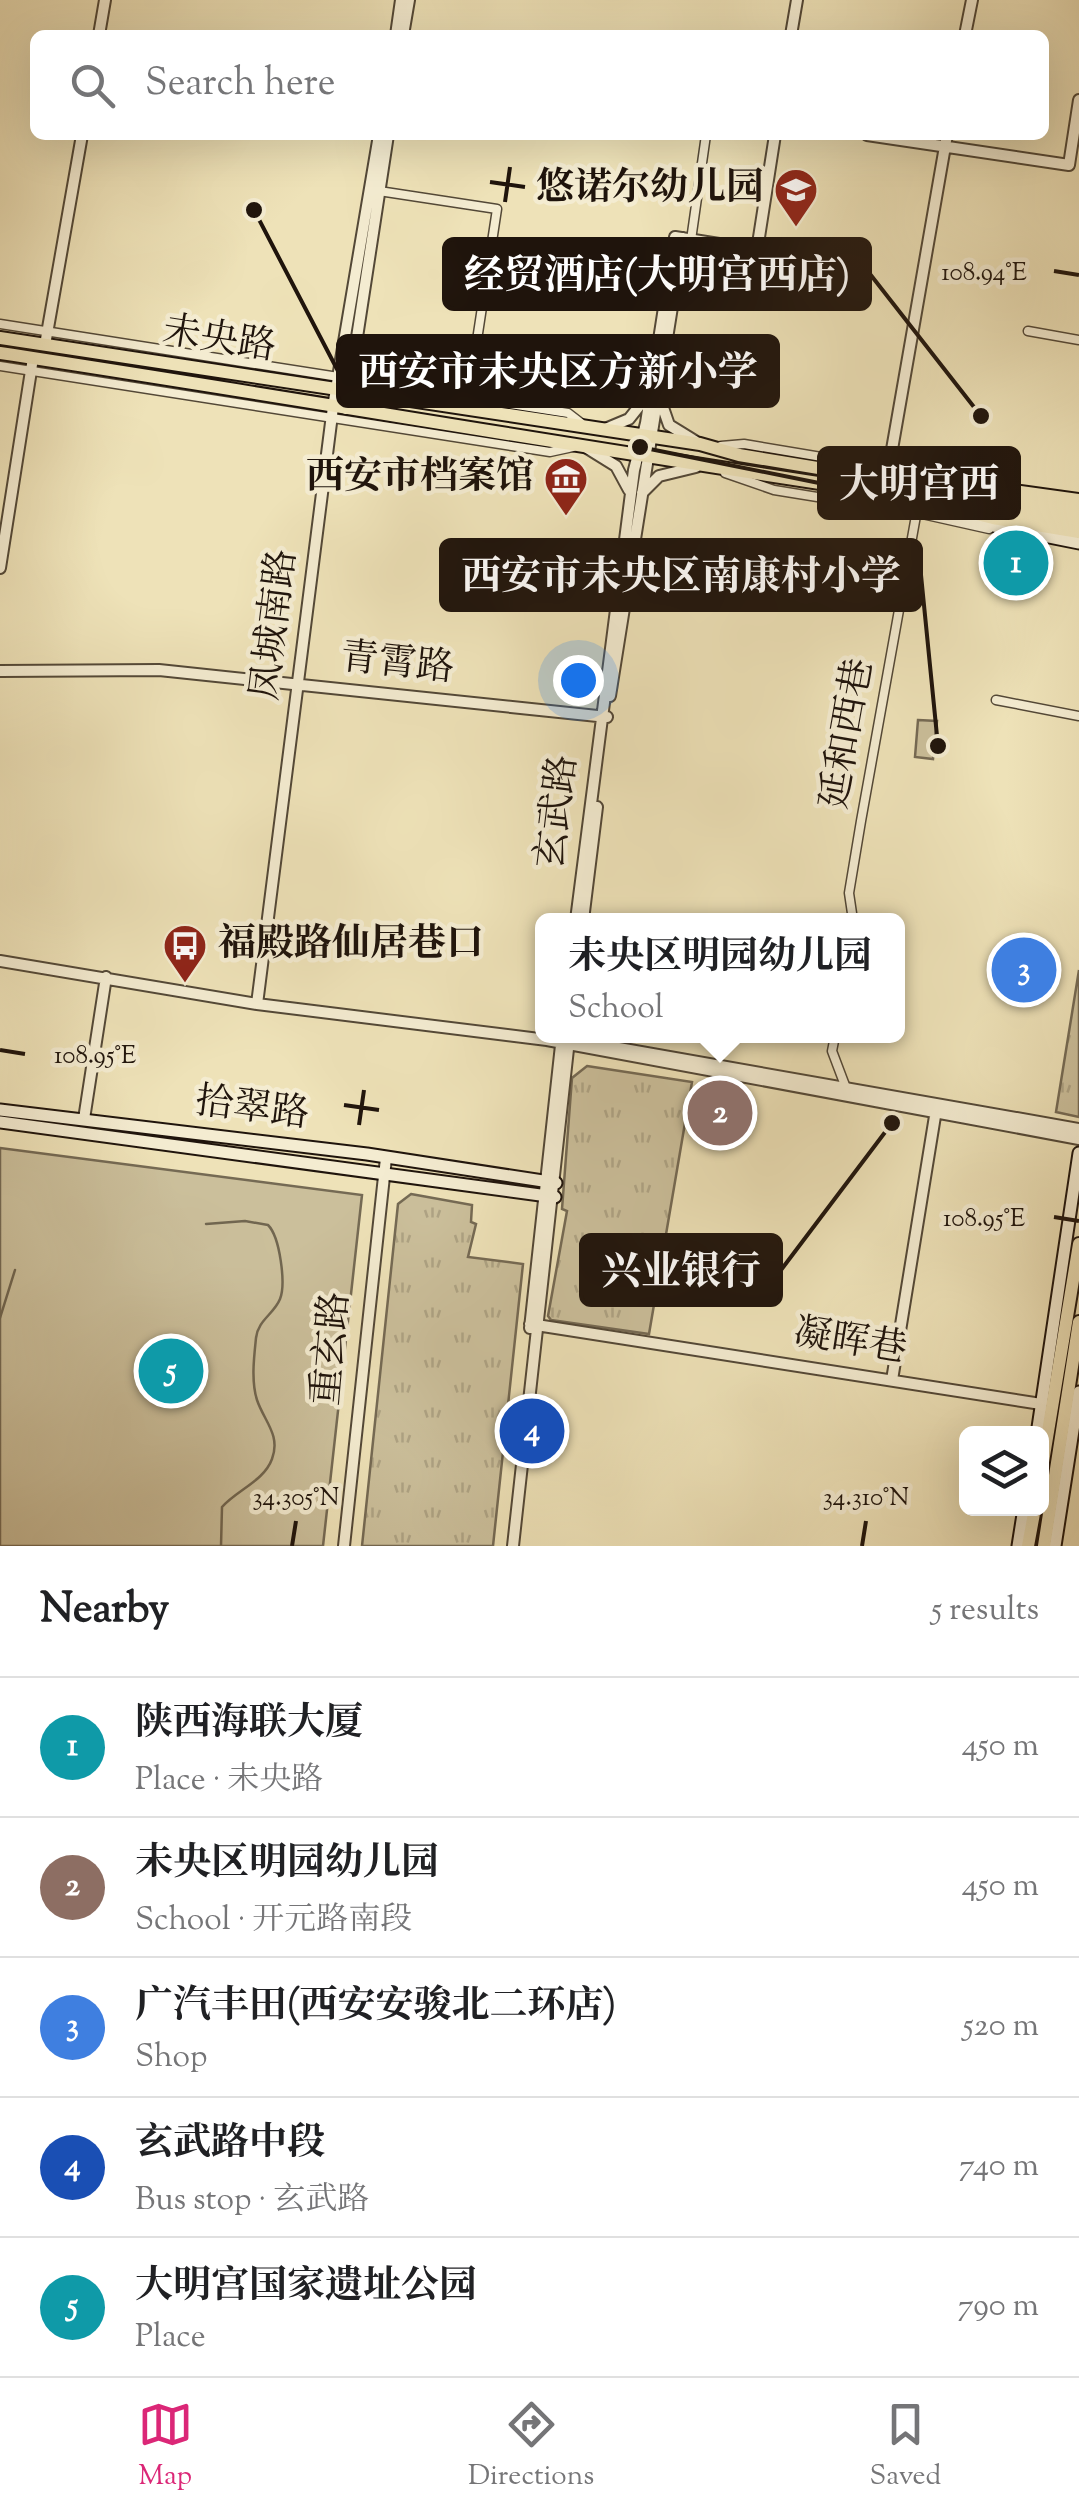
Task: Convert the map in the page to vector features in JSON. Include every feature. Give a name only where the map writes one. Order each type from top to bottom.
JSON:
[{"type":"main road","name":"未央路","points":[[0,338],[47,338],[707,446],[891,480],[919,500],[1079,511]]},
{"type":"main road","name":"未央路","points":[[0,353],[32,365],[721,471],[832,484],[891,480]]},
{"type":"main road","points":[[891,480],[938,476],[1079,497]]},
{"type":"main road","points":[[919,500],[991,488],[1079,497]]},
{"type":"main road","points":[[919,500],[993,518],[1079,532]]},
{"type":"main road","points":[[919,500],[1010,530],[1079,543]]},
{"type":"main road","name":"未央路","points":[[1020,507],[1079,522]]},
{"type":"main road","name":"拾翠路","points":[[0,1110],[552,1182]]},
{"type":"main road","name":"拾翠路","points":[[0,1122],[551,1197]]},
{"type":"main road","points":[[1038,1426],[1079,1152]]},
{"type":"main road","points":[[1049,1426],[1079,1244]]},
{"type":"main road","points":[[1044,1546],[1079,1322]]},
{"type":"main road","points":[[1055,1546],[1079,1392]]},
{"type":"main road","points":[[1018,1546],[1023,1516]]},
{"type":"main road","points":[[1028,1546],[1034,1516]]},
{"type":"street","points":[[100,30],[105,0]]},
{"type":"street","points":[[400,30],[405,0]]},
{"type":"street","points":[[792,30],[797,0]]},
{"type":"street","points":[[967,30],[972,0]]},
{"type":"street","points":[[897,140],[1069,165],[1079,100]]},
{"type":"street","points":[[0,324],[47,338],[81,140]]},
{"type":"street","name":"凤城南路","points":[[344,385],[379,140]]},
{"type":"street","name":"凤城南路","points":[[257,1002],[337,412],[387,140]]},
{"type":"street","points":[[705,140],[683,238],[756,250],[774,140]]},
{"type":"street","points":[[656,386],[669,425],[707,446],[744,444],[826,457],[891,480],[945,140]]},
{"type":"street","points":[[379,191],[497,210],[477,340]]},
{"type":"street","name":"玄武路","points":[[581,913],[641,456],[683,238]]},
{"type":"street","points":[[1028,331],[1079,340]]},
{"type":"street","points":[[0,366],[32,365],[0,568]]},
{"type":"street","points":[[594,430],[636,414],[656,386]]},
{"type":"street","points":[[581,447],[611,462],[625,477],[634,506]]},
{"type":"street","points":[[826,457],[842,472]]},
{"type":"street","points":[[634,506],[646,486],[658,476],[696,467]]},
{"type":"street","points":[[721,471],[748,484],[808,496],[919,500]]},
{"type":"street","points":[[808,496],[832,484]]},
{"type":"street","name":"延和西巷","points":[[852,913],[850,893],[860,822],[919,500]]},
{"type":"street","name":"青霄路","points":[[0,671],[159,670],[604,717]]},
{"type":"street","points":[[996,700],[1079,716]]},
{"type":"street","points":[[0,960],[257,1002],[535,1035]]},
{"type":"street","points":[[84,1119],[103,978]]},
{"type":"street","points":[[510,1546],[551,1197],[565,1043]]},
{"type":"street","points":[[586,1043],[1079,1139]]},
{"type":"street","points":[[588,1043],[846,1088],[936,1110],[1079,1129]]},
{"type":"street","points":[[834,1043],[832,1051],[846,1088]]},
{"type":"street","points":[[892,1380],[936,1110]]},
{"type":"street","name":"重玄路","points":[[344,1546],[386,1158]]},
{"type":"street","name":"凝晖巷","points":[[534,1324],[1042,1404]]},
{"type":"green space","points":[[918,720],[937,721],[933,759],[915,757]]},
{"type":"green space","points":[[1079,970],[1079,1117],[1056,1112]]},
{"type":"green space","points":[[587,1066],[692,1082],[649,1334],[551,1320],[548,1316],[567,1211],[562,1209],[572,1078]]},
{"type":"green space","points":[[0,1148],[362,1195],[323,1546],[0,1546]]},
{"type":"green space","points":[[411,1194],[472,1205],[471,1222],[476,1224],[468,1257],[523,1264],[493,1546],[362,1546],[398,1204]]},
{"type":"waterway","points":[[206,1224],[245,1221],[268,1225],[279,1250],[282,1272],[280,1299],[257,1332],[253,1369],[257,1400],[273,1435],[272,1459],[257,1479],[222,1507],[221,1546]]},
{"type":"waterway","points":[[0,1318],[15,1270]]},
{"type":"place","name":"西安市未央区方新小学","points":[[254,210]]},
{"type":"place","name":"悠诺尔幼儿园","points":[[796,228]]},
{"type":"place","name":"经贸酒店(大明宫西店)","points":[[981,416]]},
{"type":"place","name":"大明宫西","points":[[640,447]]},
{"type":"place","name":"西安市档案馆","points":[[566,517]]},
{"type":"place","name":"陕西海联大厦","points":[[1016,563]]},
{"type":"place","name":"西安市未央区南康村小学","points":[[938,746]]},
{"type":"place","name":"广汽丰田(西安安骏北二环店)","points":[[1024,970]]},
{"type":"place","name":"福殿路仙居巷口","points":[[185,984]]},
{"type":"place","name":"未央区明园幼儿园","points":[[720,1113]]},
{"type":"place","name":"兴业银行","points":[[892,1123]]},
{"type":"place","name":"大明宫国家遗址公园","points":[[171,1371]]},
{"type":"place","name":"玄武路中段","points":[[532,1431]]}]
